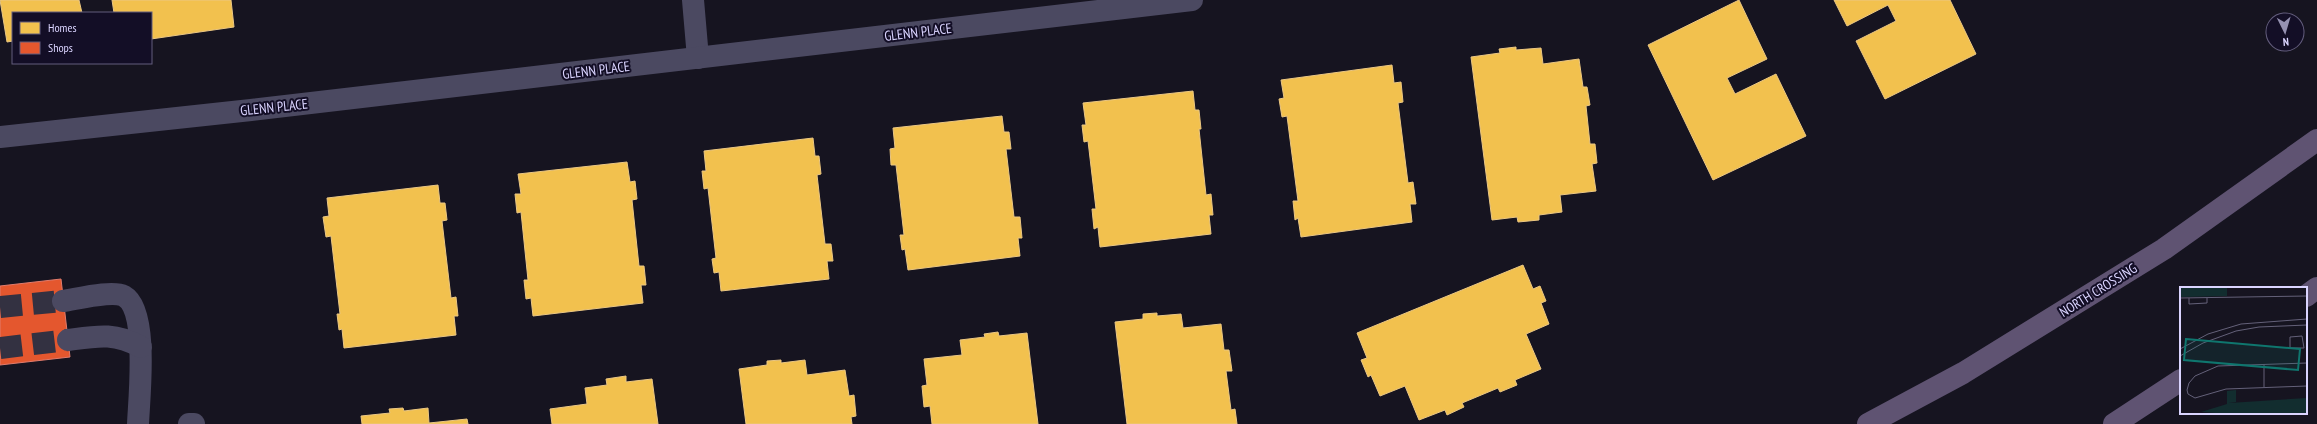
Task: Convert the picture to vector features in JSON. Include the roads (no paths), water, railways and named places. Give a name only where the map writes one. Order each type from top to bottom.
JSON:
[{"type":"main road","name":"NORTH CROSSING","points":[[1868,424],[1963,373],[2164,250],[2317,140]]},
{"type":"main road","points":[[2307,295],[2317,288]]},
{"type":"main road","points":[[2114,424],[2180,381]]},
{"type":"street","points":[[693,0],[698,58]]},
{"type":"street","name":"GLENN PLACE","points":[[0,136],[251,110],[1192,0]]},
{"type":"street","points":[[63,300],[109,294],[124,296],[135,307],[139,321],[140,347],[138,424]]},
{"type":"street","points":[[68,340],[106,335],[125,338],[140,347]]},
{"type":"street","points":[[189,424],[194,424]]},
{"type":"tunnel","points":[[0,307],[63,301]]},
{"type":"tunnel","points":[[0,348],[68,340]]}]
